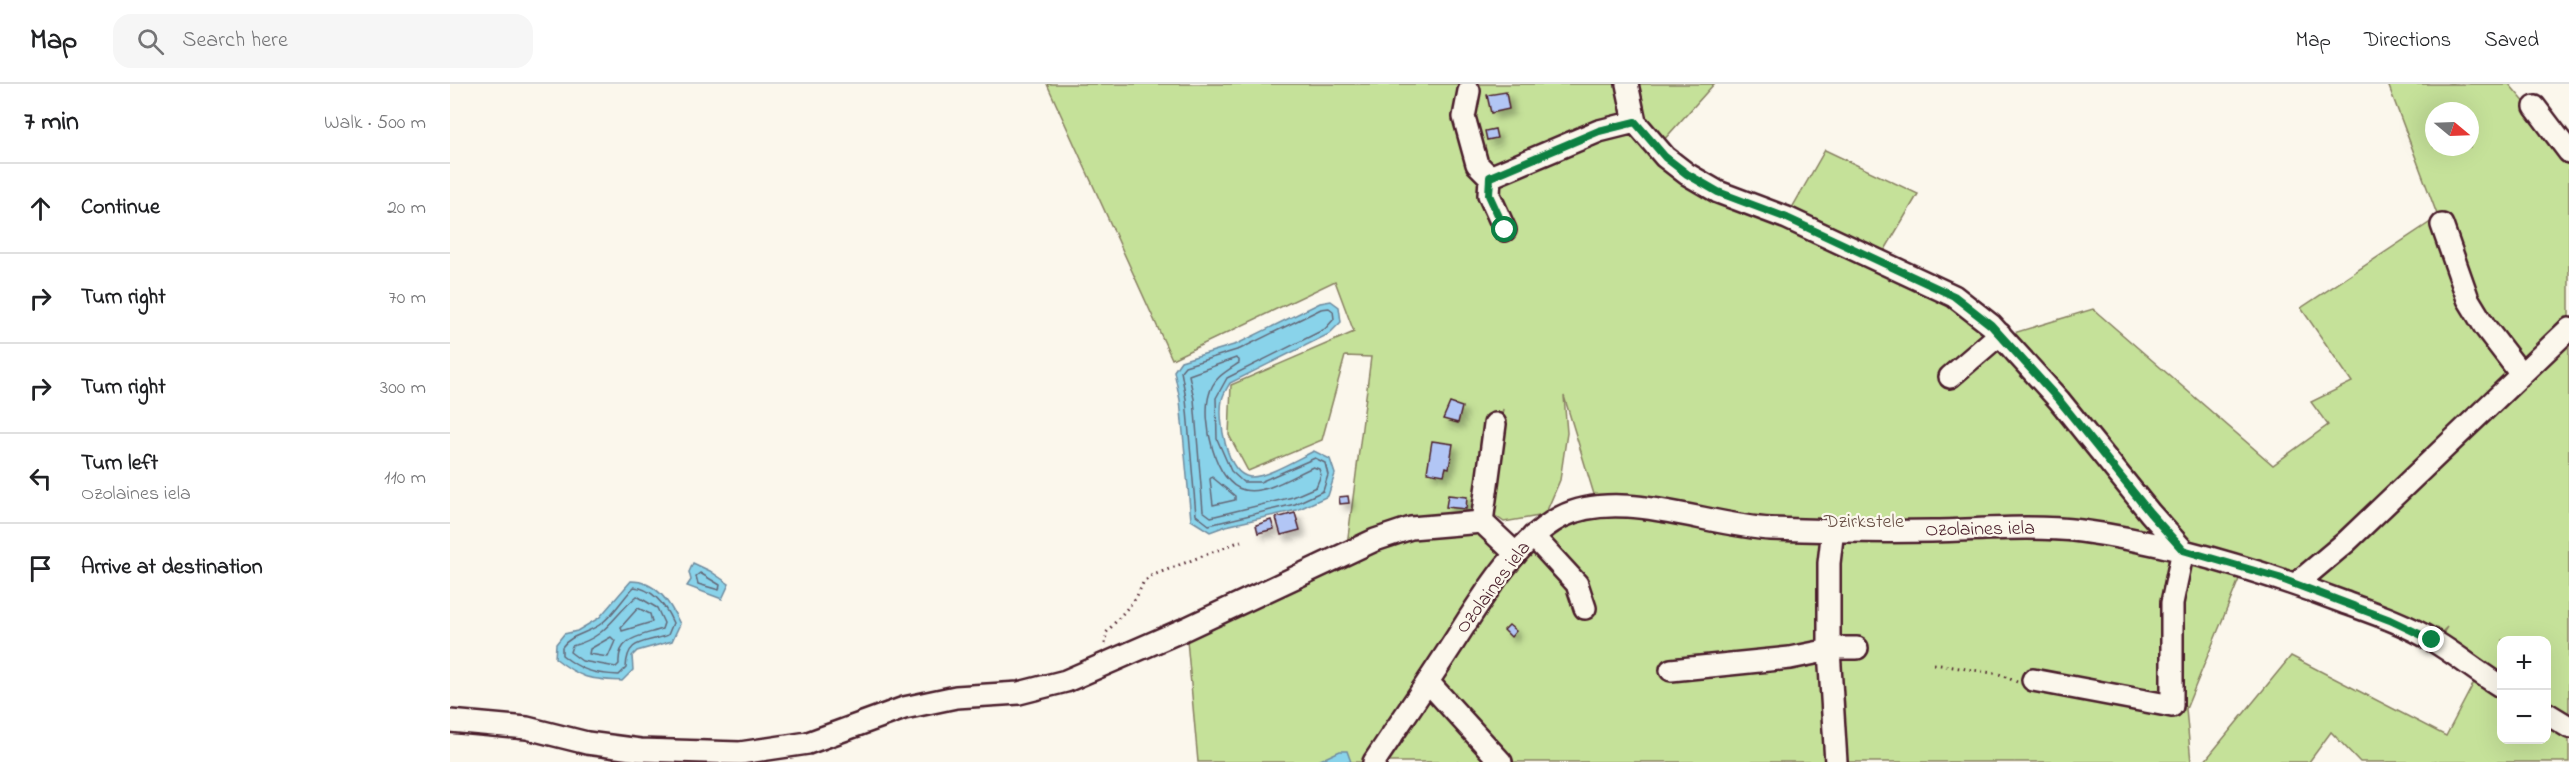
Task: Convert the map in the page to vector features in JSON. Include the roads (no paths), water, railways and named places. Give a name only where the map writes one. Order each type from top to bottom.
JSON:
[{"type":"street","points":[[1627,84],[1635,122],[1665,157],[1687,174],[1718,192],[1787,218],[1954,296],[2000,334],[2059,400],[2150,513],[2183,550],[2172,603],[2172,706],[2033,680]]},
{"type":"street","points":[[1469,91],[1464,117],[1477,164],[1490,177],[1489,195],[1505,230]]},
{"type":"street","points":[[2535,107],[2569,152]]},
{"type":"street","points":[[1490,177],[1599,131],[1635,122]]},
{"type":"street","points":[[2442,225],[2468,299],[2485,327],[2521,375]]},
{"type":"street","points":[[2296,584],[2346,542],[2569,329]]},
{"type":"street","points":[[1950,377],[2000,334]]},
{"type":"street","points":[[1482,522],[1495,424]]},
{"type":"street","name":"Ozolaines iela","points":[[1374,762],[1478,606],[1516,554],[1533,536],[1563,516],[1605,505],[1657,510],[1726,524],[1769,529],[1933,531],[2006,527],[2080,531],[2183,550],[2296,584],[2390,620],[2432,640],[2497,684]]},
{"type":"street","points":[[450,721],[527,728],[587,743],[640,750],[740,753],[808,743],[904,708],[956,697],[1019,693],[1066,681],[1375,540],[1411,528],[1482,522],[1516,554]]},
{"type":"street","points":[[1833,530],[1829,563],[1829,650],[1836,762]]},
{"type":"street","points":[[1533,536],[1577,584],[1585,608]]},
{"type":"street","points":[[1671,670],[1790,658],[1829,650],[1857,648]]},
{"type":"street","points":[[1428,682],[1501,762]]},
{"type":"street","points":[[2551,716],[2569,727]]},
{"type":"water","points":[[1331,301],[1339,307],[1341,322],[1329,334],[1230,383],[1223,396],[1221,409],[1226,444],[1235,466],[1242,474],[1250,477],[1265,474],[1314,451],[1330,459],[1335,474],[1328,496],[1297,510],[1226,526],[1210,532],[1191,520],[1180,400],[1174,371],[1181,361],[1237,344],[1320,303]]},
{"type":"water","points":[[693,563],[729,584],[722,599],[687,586],[691,580],[689,572]]},
{"type":"water","points":[[631,581],[640,582],[655,589],[672,608],[680,624],[672,641],[637,651],[632,656],[633,670],[622,681],[586,677],[555,658],[556,644],[564,634],[577,631],[599,618]]},
{"type":"water","points":[[1340,751],[1347,751],[1351,762],[1316,762]]},
{"type":"park label","name":"Dzirkstele","points":[[1864,522]]}]
